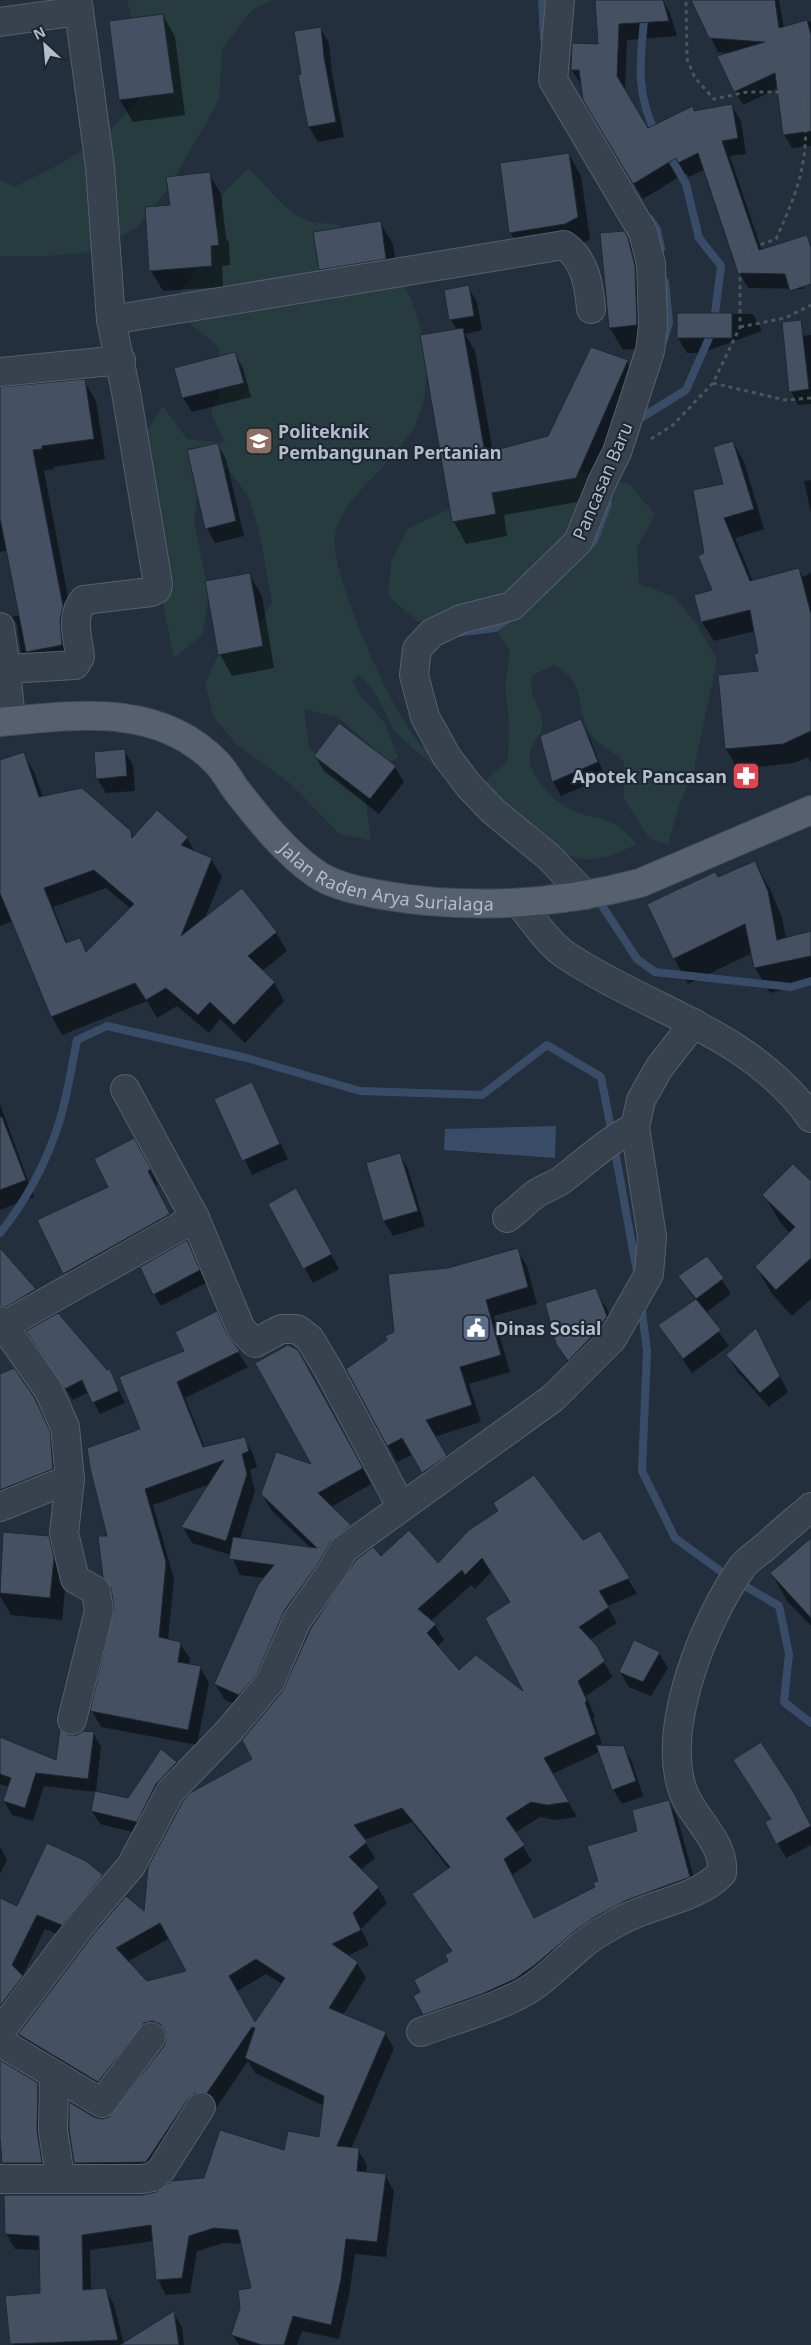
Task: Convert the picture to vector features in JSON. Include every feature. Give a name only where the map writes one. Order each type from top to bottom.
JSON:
[{"type":"main road","name":"Jalan Raden Arya Surialaga","points":[[6,721],[100,715],[143,720],[186,738],[217,763],[236,790],[290,853],[316,874],[355,890],[399,898],[465,904],[519,903],[585,895],[628,886],[811,810]]},
{"type":"street","name":"Pancasan Baru","points":[[560,0],[553,80],[643,232],[651,264],[653,326],[650,351],[617,452],[602,482],[578,542],[512,606],[460,619],[432,633],[417,648],[414,675],[425,717],[447,757],[464,779],[493,811],[549,856],[585,895]]},
{"type":"street","points":[[0,22],[78,5],[100,167],[111,320],[120,360],[158,578],[157,588],[151,592],[84,600],[77,608],[75,620],[80,657],[75,665],[6,669]]},
{"type":"street","points":[[111,320],[564,245],[575,253],[589,285],[591,310]]},
{"type":"street","points":[[0,372],[120,360]]},
{"type":"street","points":[[0,628],[6,669],[6,721]]},
{"type":"street","points":[[519,903],[553,946],[567,956],[644,999],[694,1023],[745,1054],[782,1082],[811,1118]]},
{"type":"street","points":[[507,1218],[534,1195],[550,1188],[588,1157],[624,1133],[655,1076],[694,1023]]},
{"type":"street","points":[[125,1089],[195,1218],[241,1329],[255,1343],[282,1329],[297,1328],[310,1339],[359,1425],[401,1506]]},
{"type":"street","points":[[0,2032],[84,1921],[131,1866],[170,1792],[230,1730],[270,1682],[298,1620],[331,1572],[344,1548],[553,1398],[612,1339],[649,1274],[652,1237],[624,1133]]},
{"type":"street","points":[[72,1720],[99,1610],[96,1591],[75,1579],[64,1534],[70,1480],[65,1427],[48,1389],[2,1323],[195,1218]]},
{"type":"street","points":[[0,1507],[70,1480]]},
{"type":"street","points":[[421,2032],[512,1998],[534,1986],[583,1944],[620,1921],[640,1911],[698,1890],[713,1882],[722,1873],[723,1863],[718,1850],[682,1791],[677,1771],[676,1735],[681,1708],[689,1679],[716,1608],[743,1565],[811,1507]]},
{"type":"street","points":[[0,2042],[102,2103],[151,2037]]},
{"type":"street","points":[[54,2075],[54,2130],[60,2178]]},
{"type":"street","points":[[0,2179],[142,2179],[153,2177],[162,2170],[201,2107]]},
{"type":"path","points":[[645,443],[673,426],[713,383],[740,327],[740,259],[751,248],[776,239],[804,179],[810,137],[803,92],[747,92],[714,99],[695,78],[686,59],[686,0]]},
{"type":"path","points":[[740,327],[785,318],[811,305]]},
{"type":"path","points":[[713,383],[785,400],[811,398]]},
{"type":"green space","points":[[130,0],[272,0],[252,10],[222,49],[219,100],[167,191],[136,228],[92,252],[45,256],[0,256],[0,179],[14,187],[60,164],[105,136],[141,97],[139,48],[127,2]]},
{"type":"green space","points":[[249,168],[296,215],[312,222],[342,226],[367,240],[378,250],[388,260],[404,284],[419,323],[425,350],[426,377],[425,391],[418,418],[406,440],[344,512],[336,529],[335,546],[340,572],[350,603],[377,670],[406,725],[417,740],[439,761],[482,784],[508,760],[509,722],[505,686],[510,651],[491,623],[417,621],[388,596],[391,562],[407,529],[442,512],[479,500],[515,482],[550,469],[588,473],[629,484],[655,514],[637,548],[639,584],[675,597],[698,626],[717,660],[694,769],[679,806],[668,844],[650,839],[624,799],[624,762],[592,736],[585,722],[576,686],[564,671],[553,665],[532,676],[532,691],[541,714],[542,727],[530,751],[532,770],[544,788],[560,803],[576,812],[617,825],[636,844],[620,852],[594,859],[577,858],[568,855],[461,785],[420,754],[395,730],[373,690],[358,675],[352,681],[360,695],[385,723],[398,757],[390,763],[338,717],[304,709],[309,747],[336,778],[366,802],[371,841],[338,833],[291,784],[237,745],[214,718],[205,684],[220,651],[253,635],[272,602],[259,531],[248,496],[228,469],[198,486],[194,522],[209,596],[202,635],[174,658],[159,586],[142,440],[163,406],[187,439],[225,443],[211,412],[226,380],[217,345],[191,325],[181,291],[201,262],[217,229],[223,194]]},
{"type":"water","points":[[556,1126],[555,1158],[444,1150],[445,1129]]},
{"type":"building","points":[[595,0],[663,0],[669,21],[619,24],[617,76],[648,128],[693,106],[694,111],[732,104],[738,138],[722,141],[759,250],[807,235],[811,248],[811,284],[790,291],[785,274],[738,273],[698,153],[678,163],[676,158],[633,184],[583,100],[579,70],[571,70],[572,43],[598,44]]},
{"type":"building","points":[[691,0],[775,0],[779,28],[807,20],[811,35],[811,131],[783,135],[775,73],[734,92],[717,56],[765,42],[709,38]]},
{"type":"building","points":[[163,14],[174,93],[119,100],[109,21]]},
{"type":"building","points":[[321,27],[324,57],[336,122],[308,127],[298,75],[301,74],[294,31]]},
{"type":"building","points":[[569,153],[578,217],[565,224],[509,233],[500,163]]},
{"type":"building","points":[[210,172],[219,245],[211,246],[212,266],[149,271],[145,207],[170,205],[166,177]]},
{"type":"building","points":[[381,221],[386,259],[319,270],[313,232]]},
{"type":"building","points":[[624,231],[628,238],[635,266],[637,325],[609,328],[600,233]]},
{"type":"building","points":[[469,285],[474,316],[449,320],[444,290]]},
{"type":"building","points":[[677,313],[732,313],[732,338],[677,338]]},
{"type":"building","points":[[801,320],[809,389],[789,392],[782,322]]},
{"type":"building","points":[[463,328],[485,453],[548,436],[591,347],[628,360],[576,478],[492,493],[496,514],[452,522],[420,335]]},
{"type":"building","points":[[235,352],[244,383],[182,398],[174,368]]},
{"type":"building","points":[[85,379],[94,439],[42,446],[42,449],[33,450],[63,606],[60,620],[62,645],[26,652],[0,518],[0,387]]},
{"type":"building","points":[[733,441],[754,509],[724,518],[750,581],[799,568],[811,614],[811,731],[783,744],[725,749],[718,675],[758,671],[754,654],[758,653],[750,610],[701,622],[694,595],[712,590],[698,556],[704,553],[693,490],[723,484],[713,447]]},
{"type":"building","points":[[218,443],[236,521],[205,529],[187,450]]},
{"type":"building","points":[[250,573],[263,646],[218,655],[205,581]]},
{"type":"building","points":[[581,719],[598,762],[552,782],[540,736]]},
{"type":"building","points":[[339,723],[396,766],[370,799],[314,756]]},
{"type":"building","points":[[125,749],[127,776],[96,779],[94,752]]},
{"type":"building","points":[[24,752],[39,797],[82,788],[131,831],[132,838],[157,810],[188,837],[181,845],[212,858],[181,936],[242,888],[277,932],[248,956],[275,982],[234,1025],[210,1002],[198,1015],[166,988],[146,1000],[135,983],[51,1017],[0,893],[0,760]],"holes":[[[94,870],[134,904],[86,952],[80,938],[66,943],[44,888]]]},
{"type":"building","points":[[755,861],[768,891],[777,940],[811,931],[811,956],[754,968],[745,924],[673,959],[647,904],[715,872],[718,877]]},
{"type":"building","points":[[252,1082],[280,1144],[242,1161],[214,1099]]},
{"type":"building","points":[[0,1117],[2,1117],[26,1180],[0,1190]]},
{"type":"building","points":[[134,1138],[151,1169],[148,1171],[170,1214],[63,1274],[37,1220],[108,1187],[94,1159]]},
{"type":"building","points":[[400,1153],[418,1211],[383,1221],[366,1163]]},
{"type":"building","points":[[793,1164],[811,1181],[811,1258],[776,1290],[755,1267],[795,1227],[762,1195]]},
{"type":"building","points":[[296,1188],[332,1254],[303,1269],[268,1204]]},
{"type":"building","points":[[187,1240],[200,1270],[153,1295],[140,1267]]},
{"type":"building","points":[[0,1248],[36,1289],[6,1307],[0,1306]]},
{"type":"building","points":[[518,1248],[528,1287],[486,1300],[501,1355],[460,1367],[472,1405],[426,1420],[447,1456],[422,1473],[402,1438],[387,1446],[346,1369],[387,1340],[385,1336],[394,1332],[388,1274],[448,1268]]},
{"type":"building","points":[[707,1256],[724,1278],[696,1299],[678,1276]]},
{"type":"building","points":[[596,1288],[607,1316],[599,1329],[568,1361],[556,1344],[545,1303]]},
{"type":"building","points":[[696,1299],[721,1330],[683,1359],[658,1325]]},
{"type":"building","points":[[217,1311],[227,1335],[240,1351],[177,1382],[203,1447],[245,1437],[249,1451],[242,1454],[247,1474],[226,1541],[181,1527],[224,1460],[145,1489],[166,1562],[159,1637],[181,1642],[178,1662],[201,1666],[188,1730],[90,1711],[114,1609],[111,1588],[103,1577],[98,1536],[107,1536],[90,1468],[87,1448],[140,1429],[119,1377],[184,1351],[175,1332]]},
{"type":"building","points":[[58,1313],[107,1370],[110,1369],[119,1391],[92,1403],[82,1380],[65,1389],[26,1331]]},
{"type":"building","points":[[756,1328],[780,1376],[760,1393],[726,1355]]},
{"type":"building","points":[[288,1345],[298,1350],[363,1468],[318,1493],[351,1525],[331,1541],[318,1564],[284,1611],[257,1674],[239,1695],[214,1684],[258,1585],[274,1565],[229,1559],[233,1537],[317,1548],[261,1494],[276,1452],[311,1464],[255,1363]]},
{"type":"building","points":[[14,1368],[34,1397],[50,1431],[53,1469],[0,1490],[0,1374]]},
{"type":"building","points":[[534,1475],[583,1540],[600,1531],[630,1578],[599,1591],[609,1607],[579,1627],[597,1646],[605,1661],[578,1681],[587,1701],[585,1702],[596,1734],[544,1758],[569,1802],[547,1805],[531,1802],[506,1818],[525,1845],[504,1859],[534,1918],[595,1887],[593,1883],[598,1881],[587,1846],[637,1831],[632,1810],[669,1800],[690,1877],[627,1900],[597,1916],[576,1930],[515,1979],[482,1994],[423,2015],[413,1996],[420,1992],[414,1980],[448,1961],[445,1955],[452,1951],[412,1894],[450,1867],[402,1808],[354,1825],[367,1842],[349,1857],[379,1887],[353,1913],[361,1930],[332,1944],[358,1962],[329,2008],[386,2032],[337,2146],[359,2148],[357,2171],[386,2174],[377,2242],[346,2239],[341,2279],[331,2325],[293,2316],[284,2345],[262,2345],[231,2335],[240,2308],[238,2290],[251,2288],[238,2230],[214,2228],[189,2236],[182,2278],[156,2280],[151,2225],[82,2235],[83,2290],[106,2288],[118,2340],[10,2344],[5,2296],[40,2293],[39,2236],[5,2234],[4,2195],[142,2195],[156,2192],[172,2181],[204,2178],[220,2130],[284,2150],[288,2131],[319,2137],[324,2096],[245,2058],[255,2028],[252,2027],[207,2093],[194,2093],[188,2099],[146,2162],[74,2163],[69,2129],[69,2102],[94,2117],[102,2119],[109,2117],[164,2046],[166,2039],[165,2031],[160,2024],[152,2021],[144,2023],[98,2082],[18,2034],[96,1931],[126,1896],[144,1911],[148,1867],[183,1801],[190,1793],[252,1759],[242,1740],[282,1692],[311,1628],[356,1560],[373,1547],[381,1556],[409,1530],[438,1563],[469,1530],[498,1511],[493,1503]],"holes":[[[482,1558],[510,1602],[485,1618],[523,1691],[476,1655],[459,1670],[427,1633],[436,1624],[418,1609],[462,1570],[465,1575]],[[160,1923],[186,1971],[147,1981],[116,1948]],[[256,1959],[285,1978],[255,2022],[229,1976]]]},
{"type":"building","points":[[3,1532],[49,1536],[54,1558],[50,1598],[0,1593]]},
{"type":"building","points":[[811,1538],[811,1618],[770,1573]]},
{"type":"building","points":[[634,1640],[660,1652],[643,1682],[619,1672]]},
{"type":"building","points":[[60,1729],[69,1735],[77,1735],[83,1731],[94,1732],[88,1779],[36,1773],[25,1808],[3,1801],[11,1778],[0,1774],[0,1737],[56,1760]]},
{"type":"building","points":[[761,1742],[794,1793],[811,1826],[776,1844],[765,1822],[771,1819],[733,1760]]},
{"type":"building","points":[[596,1745],[624,1746],[636,1781],[612,1790]]},
{"type":"building","points":[[161,1749],[177,1762],[156,1784],[137,1822],[91,1811],[95,1791],[128,1798]]},
{"type":"building","points":[[47,1843],[86,1861],[103,1875],[62,1925],[37,1915],[12,1965],[23,1976],[0,2006],[0,1898],[17,1906]]},
{"type":"building","points":[[0,2060],[38,2083],[37,2130],[42,2163],[2,2163]]},
{"type":"building","points":[[174,2311],[179,2345],[120,2345]]},
{"type":"waterway","points":[[542,0],[544,39]]},
{"type":"waterway","points":[[646,0],[641,52],[641,85],[649,118],[657,135]]},
{"type":"waterway","points":[[641,418],[686,390],[713,329],[721,266],[699,238],[686,184],[668,153]]},
{"type":"waterway","points":[[650,219],[657,229],[661,248]]},
{"type":"waterway","points":[[663,342],[669,323],[665,282]]},
{"type":"waterway","points":[[586,549],[594,541],[608,504]]},
{"type":"waterway","points":[[456,633],[495,628],[511,617]]},
{"type":"waterway","points":[[597,898],[637,959],[655,972],[791,987],[811,981]]},
{"type":"waterway","points":[[0,1233],[41,1169],[53,1140],[64,1105],[77,1040],[107,1026],[247,1058],[360,1091],[482,1095],[547,1045],[601,1077],[612,1134]]},
{"type":"waterway","points":[[614,1146],[637,1272]]},
{"type":"waterway","points":[[641,1303],[647,1351],[642,1471],[675,1538],[723,1573],[779,1606],[789,1654],[784,1702],[811,1723]]},
{"type":"place","name":"Politeknik Pembangunan Pertanian","points":[[259,441]]},
{"type":"place","name":"Apotek Pancasan","points":[[746,776]]},
{"type":"place","name":"Dinas Sosial","points":[[476,1328]]}]
